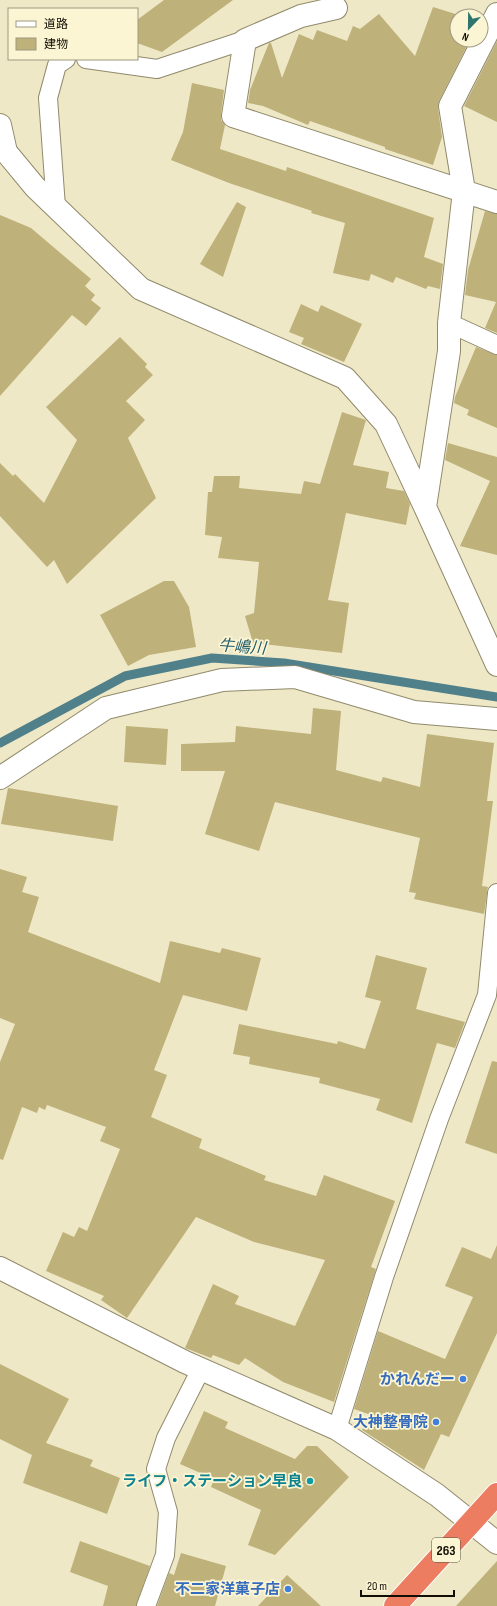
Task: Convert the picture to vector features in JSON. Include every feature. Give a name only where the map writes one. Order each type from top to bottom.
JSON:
[{"type":"highway","name":"263","points":[[395,1606],[497,1494]]},
{"type":"street","points":[[336,8],[301,16],[245,40],[233,116],[497,202]]},
{"type":"street","points":[[425,507],[449,351],[449,324],[464,191],[450,106],[497,14]]},
{"type":"street","points":[[0,125],[3,154],[35,187],[141,289],[345,378],[386,424],[497,665]]},
{"type":"street","points":[[0,778],[106,708],[222,680],[295,677],[414,712],[497,719]]},
{"type":"street","points":[[0,1268],[201,1369],[337,1429],[437,1495],[497,1543]]},
{"type":"lane","points":[[93,60],[156,69],[245,40]]},
{"type":"lane","points":[[56,207],[48,98],[57,65],[64,60]]},
{"type":"lane","points":[[449,324],[497,345]]},
{"type":"lane","points":[[337,1429],[384,1277],[439,1119],[487,995],[497,893]]},
{"type":"lane","points":[[146,1606],[165,1555],[168,1512],[156,1469],[166,1438],[201,1369]]},
{"type":"building","points":[[164,0],[233,0],[162,52],[138,43],[138,19]]},
{"type":"building","points":[[433,7],[449,12],[449,48],[466,48],[439,101],[438,108],[442,137],[433,165],[310,121],[308,125],[263,106],[248,103],[250,90],[269,43],[271,43],[282,78],[299,34],[313,40],[317,30],[347,41],[353,26],[360,29],[379,14],[415,56]]},
{"type":"building","points":[[497,41],[497,122],[464,106]]},
{"type":"building","points":[[192,83],[224,90],[221,120],[225,125],[220,149],[286,171],[287,167],[434,218],[424,257],[443,264],[440,289],[428,286],[426,289],[396,277],[393,283],[371,274],[369,281],[333,273],[345,223],[311,213],[312,211],[229,183],[171,160],[183,132]]},
{"type":"building","points":[[237,202],[246,207],[223,277],[200,264]]},
{"type":"building","points":[[485,211],[497,214],[497,333],[485,328],[496,302],[465,295],[468,270]]},
{"type":"building","points":[[0,215],[31,228],[91,279],[85,286],[95,295],[91,300],[101,308],[86,326],[72,315],[0,396]]},
{"type":"building","points":[[301,304],[318,312],[321,305],[362,324],[344,362],[301,344],[304,338],[289,332]]},
{"type":"building","points":[[120,337],[147,364],[145,367],[153,375],[126,401],[145,420],[128,438],[156,498],[67,584],[54,560],[47,567],[0,516],[0,463],[13,476],[15,474],[44,503],[77,440],[46,407]]},
{"type":"building","points":[[476,347],[497,355],[497,428],[467,415],[469,410],[454,403],[455,397]]},
{"type":"building","points":[[342,412],[366,420],[353,465],[389,472],[386,488],[404,491],[410,504],[406,525],[346,513],[328,600],[349,603],[342,653],[253,643],[245,616],[254,613],[259,562],[218,558],[222,537],[205,535],[208,492],[212,492],[214,476],[240,476],[239,488],[301,494],[304,481],[320,484]]},
{"type":"building","points":[[448,443],[497,457],[497,555],[460,546],[490,481],[445,460]]},
{"type":"building","points":[[164,581],[174,581],[189,607],[196,647],[149,655],[128,666],[100,615]]},
{"type":"building","points":[[313,708],[341,711],[336,770],[381,782],[383,777],[420,787],[427,734],[494,743],[487,801],[493,801],[482,886],[488,887],[484,914],[414,899],[416,893],[409,892],[420,838],[275,802],[259,851],[205,834],[225,771],[181,771],[181,744],[235,742],[236,726],[311,734]]},
{"type":"building","points":[[126,726],[168,729],[166,765],[124,762]]},
{"type":"building","points":[[8,788],[118,806],[113,841],[1,824]]},
{"type":"building","points":[[0,869],[27,877],[22,892],[39,897],[28,932],[160,983],[170,941],[220,953],[222,948],[261,958],[247,1011],[183,995],[154,1070],[167,1075],[151,1117],[202,1139],[199,1148],[266,1176],[264,1180],[316,1196],[324,1175],[395,1201],[371,1267],[376,1269],[334,1402],[283,1382],[245,1358],[239,1365],[213,1355],[211,1358],[185,1348],[213,1284],[239,1296],[235,1304],[295,1326],[325,1260],[254,1242],[196,1217],[127,1318],[101,1300],[104,1296],[46,1271],[63,1232],[74,1237],[79,1227],[87,1231],[120,1149],[100,1141],[106,1127],[47,1105],[45,1110],[39,1107],[37,1113],[22,1107],[3,1160],[0,1159],[0,1062],[15,1024],[0,1018]]},
{"type":"building","points":[[376,955],[427,968],[416,1009],[465,1022],[455,1048],[437,1043],[412,1123],[376,1110],[380,1099],[319,1083],[320,1078],[249,1064],[250,1057],[233,1054],[239,1024],[337,1044],[338,1041],[365,1049],[381,1001],[365,997]]},
{"type":"building","points":[[492,1061],[497,1062],[497,1154],[465,1143]]},
{"type":"building","points":[[497,1245],[497,1333],[449,1437],[441,1434],[424,1470],[362,1430],[371,1415],[354,1409],[378,1331],[445,1359],[473,1297],[445,1286],[462,1247],[491,1259]]},
{"type":"building","points":[[0,1364],[69,1399],[46,1443],[93,1460],[90,1466],[120,1478],[107,1514],[23,1483],[32,1455],[0,1439]]},
{"type":"building","points":[[204,1411],[228,1422],[225,1428],[295,1459],[307,1446],[317,1446],[349,1477],[275,1555],[248,1545],[261,1510],[211,1487],[214,1479],[180,1464]]},
{"type":"building","points":[[80,1541],[150,1566],[136,1606],[103,1606],[108,1586],[70,1572]]},
{"type":"building","points":[[181,1553],[226,1566],[215,1606],[157,1606],[169,1573],[174,1575]]},
{"type":"building","points":[[497,1561],[497,1606],[456,1606]]},
{"type":"building","name":"不二家洋菓子店","points":[[287,1575],[321,1606],[258,1606]]},
{"type":"waterway","name":"牛嶋川","points":[[0,743],[125,676],[212,658],[284,663],[497,697]]},
{"type":"place","name":"かれんだー","points":[[463,1379]]},
{"type":"place","name":"大神整骨院","points":[[436,1422]]},
{"type":"place","name":"ライフ・ステーション早良","points":[[310,1481]]},
{"type":"place","name":"不二家洋菓子店","points":[[288,1589]]}]
